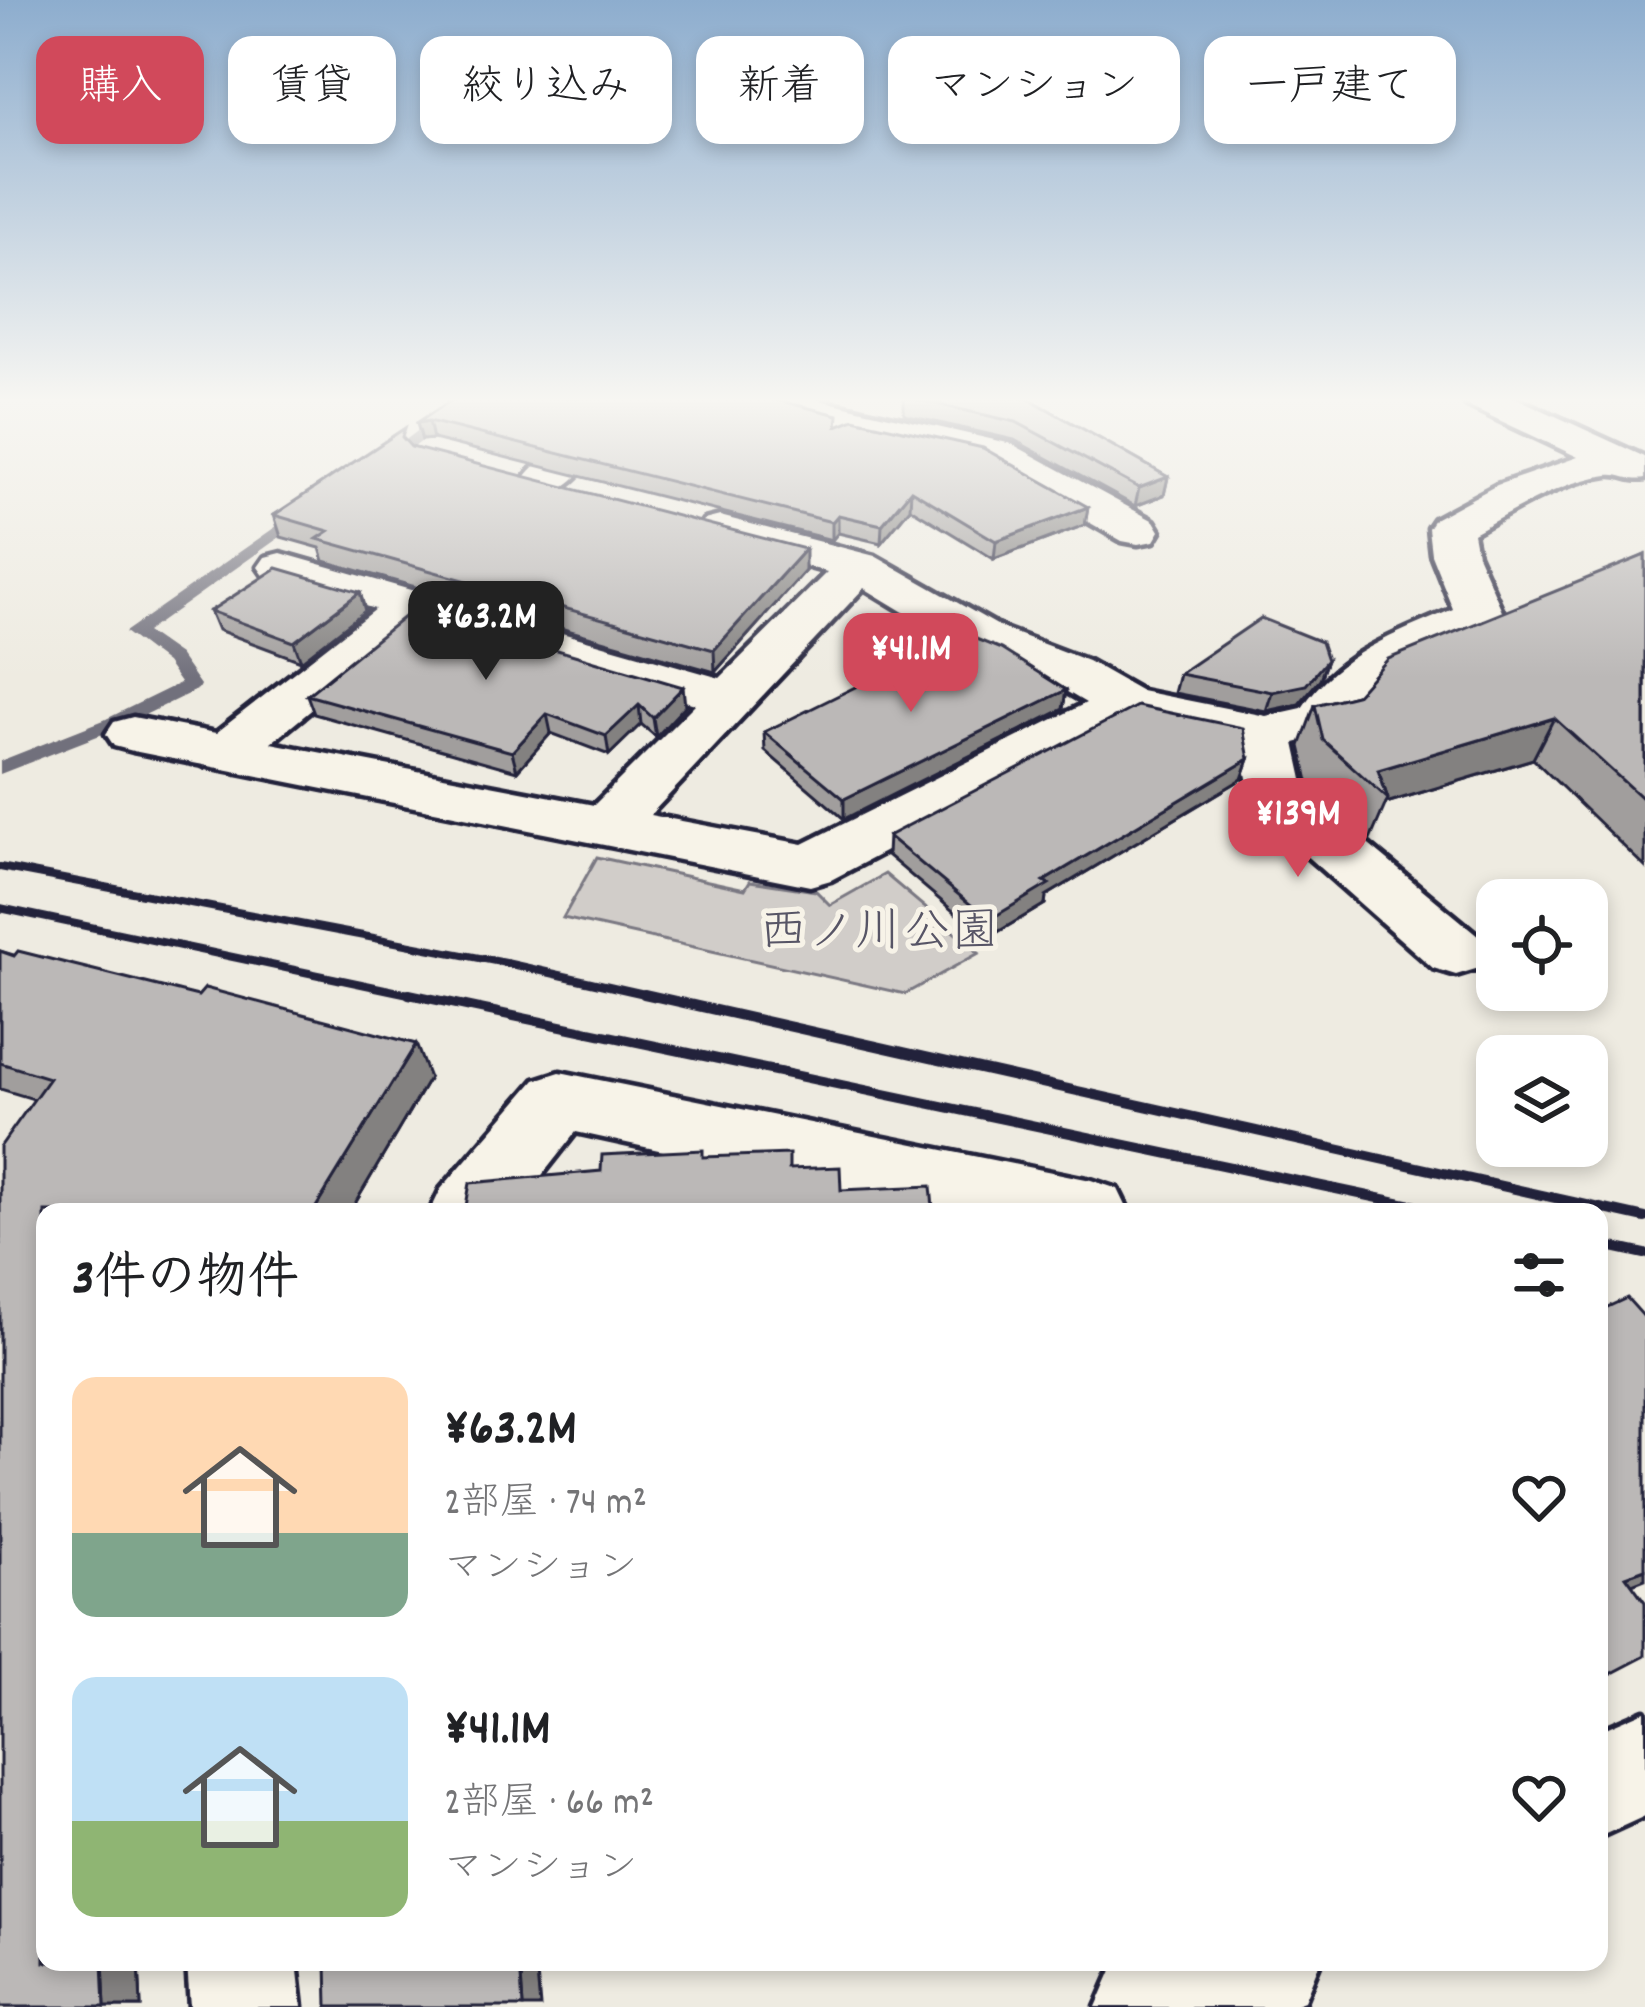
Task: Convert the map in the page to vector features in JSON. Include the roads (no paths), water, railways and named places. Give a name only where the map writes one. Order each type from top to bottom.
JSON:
[{"type":"street","points":[[1064,491],[1138,531]]},
{"type":"street","points":[[680,519],[859,566],[986,640],[1070,672],[1124,704],[1266,733],[1321,720],[1333,696],[1358,672],[1480,615],[1454,554],[1450,528],[1526,491]]},
{"type":"street","points":[[610,824],[859,566]]},
{"type":"street","points":[[281,567],[728,698]]},
{"type":"street","points":[[225,753],[411,605]]},
{"type":"street","points":[[134,734],[810,866],[1124,704]]},
{"type":"street","points":[[1266,733],[1279,801],[1456,952]]},
{"type":"street","points":[[475,1203],[560,1100],[1048,1203]]},
{"type":"street","points":[[1608,1781],[1645,1761]]},
{"type":"street","points":[[243,1971],[246,2007]]},
{"type":"street","points":[[1152,2007],[1242,1971]]},
{"type":"waterway","points":[[0,768],[111,724],[191,685],[173,659],[134,632],[303,515]]},
{"type":"railway","points":[[0,867],[506,963],[658,997]]},
{"type":"railway","points":[[0,908],[423,997]]},
{"type":"railway","points":[[409,994],[1402,1203]]},
{"type":"railway","points":[[644,994],[1578,1203]]},
{"type":"railway","points":[[1608,1210],[1645,1218]]},
{"type":"railway","points":[[1608,1246],[1645,1254]]},
{"type":"park label","name":"西ノ川公園","points":[[879,935]]}]
